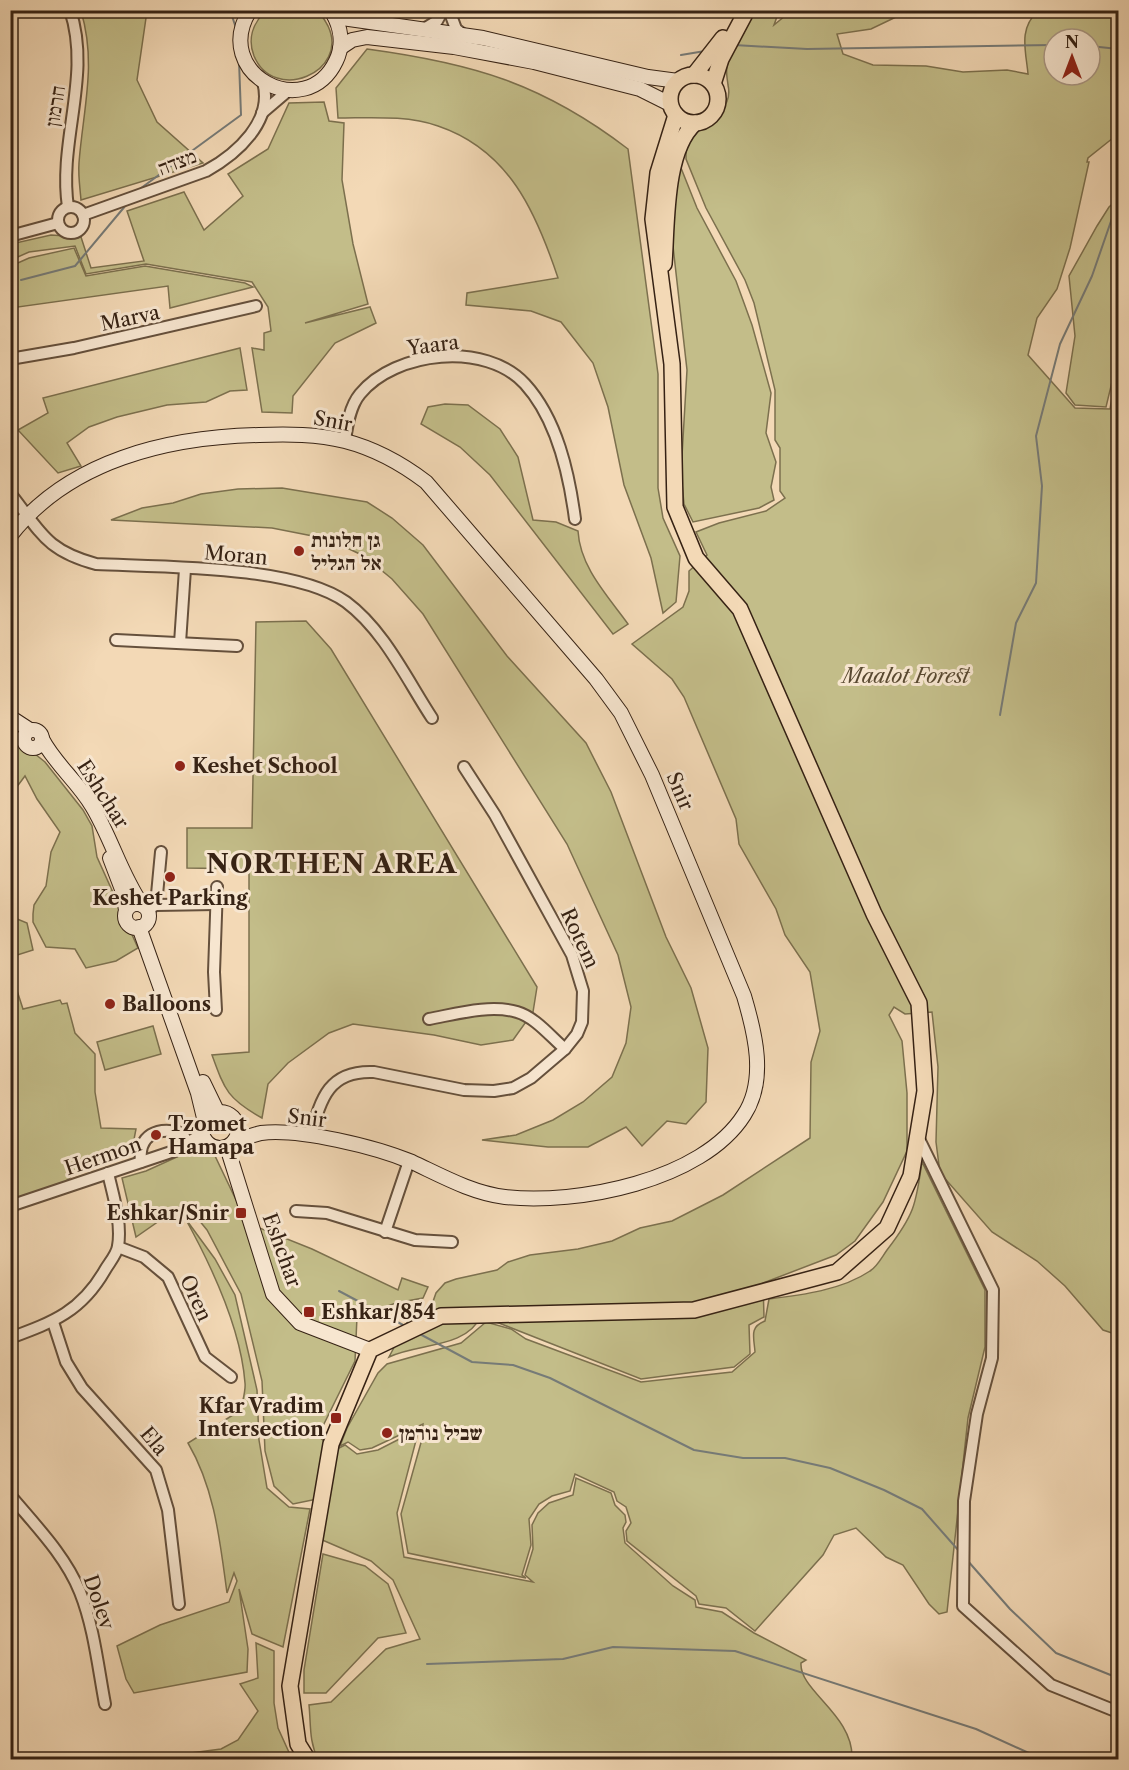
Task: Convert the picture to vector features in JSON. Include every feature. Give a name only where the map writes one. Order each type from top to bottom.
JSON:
[{"type":"main road","points":[[308,1760],[298,1744],[290,1686],[331,1444],[370,1350],[441,1316],[694,1310],[837,1272],[887,1228],[911,1176],[919,1139],[925,1091],[919,1003],[874,914],[740,609],[696,558],[675,507],[672,364],[655,245],[654,195],[673,109],[670,94],[678,81],[694,75],[742,10]]},
{"type":"main road","points":[[713,84],[721,59],[747,10]]},
{"type":"main road","points":[[673,109],[689,123],[695,123],[706,121],[717,108],[717,92],[713,84],[707,78],[694,75]]},
{"type":"main road","points":[[663,294],[666,217],[673,172],[684,135],[695,123]]},
{"type":"street","name":"חרמון","points":[[68,207],[65,164],[78,77],[78,47],[70,10]]},
{"type":"street","points":[[250,10],[242,17],[240,40],[243,56],[250,70],[263,82],[289,90],[307,88],[320,81],[335,63],[340,48],[340,32],[333,14]]},
{"type":"street","points":[[424,29],[437,21],[443,10]]},
{"type":"street","points":[[449,10],[456,29],[464,35]]},
{"type":"street","points":[[333,14],[464,35],[535,49],[648,77],[678,81]]},
{"type":"street","points":[[340,48],[352,40],[367,37],[481,52],[640,89],[673,109]]},
{"type":"street","points":[[262,113],[266,95],[263,82]]},
{"type":"street","name":"מצדה","points":[[83,215],[216,165],[240,146],[262,113],[289,90]]},
{"type":"street","points":[[68,207],[77,208],[83,215],[83,227],[76,233],[66,232],[58,223],[60,213],[68,207]]},
{"type":"street","points":[[10,236],[58,223]]},
{"type":"street","name":"Marva","points":[[10,359],[74,348],[256,306]]},
{"type":"street","name":"Yaara","points":[[345,441],[348,421],[358,395],[374,380],[395,369],[423,360],[453,357],[475,359],[501,367],[525,383],[552,425],[572,495],[575,519]]},
{"type":"street","name":"Snir","points":[[10,536],[27,514],[77,477],[133,453],[155,448],[222,436],[299,434],[345,441],[400,462],[426,482],[582,663],[621,713],[652,775],[744,996],[756,1044],[757,1066],[753,1094],[745,1114],[723,1139],[692,1160],[621,1188],[548,1199],[503,1197],[477,1191],[409,1161],[311,1135],[262,1133],[231,1143]]},
{"type":"street","name":"Moran","points":[[10,494],[27,514],[43,539],[61,552],[78,559],[96,564],[185,568],[291,579],[322,589],[345,601],[362,616],[384,643],[432,718]]},
{"type":"street","points":[[180,643],[185,568]]},
{"type":"street","points":[[116,639],[237,646]]},
{"type":"street","name":"Eshchar","points":[[10,717],[91,803],[146,914],[199,1071],[218,1113]]},
{"type":"street","name":"Eshchar","points":[[10,728],[32,739],[72,789],[98,831],[123,892],[126,910]]},
{"type":"street","name":"Rotem","points":[[311,1135],[320,1102],[330,1086],[345,1075],[359,1071],[374,1072],[464,1090],[494,1091],[513,1088],[531,1078],[565,1049],[577,1034],[582,1022],[583,991],[572,955],[495,815],[464,767]]},
{"type":"street","points":[[146,914],[161,852]]},
{"type":"street","points":[[216,1010],[215,904],[217,887]]},
{"type":"street","points":[[146,914],[131,905],[126,910],[125,918],[128,924],[146,914],[215,904]]},
{"type":"street","name":"Eshchar","points":[[146,914],[198,1093],[204,1128]]},
{"type":"street","points":[[429,1019],[480,1011],[518,1012],[532,1020],[565,1049]]},
{"type":"street","points":[[218,1113],[228,1114],[236,1122],[238,1134],[231,1143],[212,1146],[204,1128],[218,1113]]},
{"type":"street","name":"Snir","points":[[236,1122],[262,1133]]},
{"type":"street","name":"Hermon","points":[[10,1206],[177,1150],[204,1128]]},
{"type":"street","points":[[141,1162],[142,1143],[149,1134],[172,1130],[182,1132],[188,1143]]},
{"type":"street","points":[[919,1139],[993,1290],[992,1358],[977,1414],[964,1501],[963,1606],[1051,1684],[1119,1713]]},
{"type":"street","name":"Eshchar","points":[[231,1143],[273,1294],[300,1323],[370,1350]]},
{"type":"street","points":[[385,1233],[409,1161]]},
{"type":"street","points":[[10,1338],[53,1322],[80,1305],[94,1288],[118,1247],[114,1200],[108,1173]]},
{"type":"street","points":[[296,1211],[327,1213],[385,1233],[415,1240],[452,1242]]},
{"type":"street","name":"Oren","points":[[118,1247],[144,1257],[168,1277],[205,1357],[231,1377]]},
{"type":"street","name":"Ela","points":[[53,1322],[66,1362],[82,1388],[156,1470],[168,1510],[179,1604]]},
{"type":"street","name":"Dolev","points":[[10,1495],[49,1541],[80,1592],[90,1626],[105,1704]]},
{"type":"green space","points":[[306,9],[317,11],[320,14],[328,26],[332,42],[329,57],[320,68],[307,76],[292,80],[277,78],[264,70],[254,56],[251,37],[254,26],[265,11]]},
{"type":"green space","points":[[81,11],[147,11],[137,80],[157,122],[203,163],[81,200],[79,163],[88,87],[88,50]]},
{"type":"green space","name":"Maalot Forest","points":[[753,11],[779,11],[774,25],[791,11],[921,11],[896,17],[871,29],[837,34],[843,54],[873,65],[926,66],[963,72],[1007,70],[1028,74],[1026,33],[1028,25],[1038,11],[1118,11],[1118,134],[1088,158],[1070,248],[1057,289],[1037,318],[1028,355],[1075,408],[1110,409],[1118,361],[1118,1335],[1103,1330],[1065,1286],[1037,1261],[992,1232],[940,1173],[936,1142],[938,1067],[932,1012],[905,1014],[894,1007],[889,1015],[902,1041],[907,1093],[907,1151],[883,1202],[855,1241],[836,1255],[763,1283],[764,1317],[749,1325],[750,1354],[734,1367],[641,1379],[481,1316],[474,1327],[453,1340],[389,1357],[409,1319],[430,1310],[436,1293],[445,1283],[497,1270],[508,1262],[530,1255],[578,1249],[612,1241],[640,1228],[672,1221],[723,1195],[810,1138],[811,1062],[820,1031],[810,972],[785,935],[776,909],[739,844],[736,819],[684,697],[672,679],[632,644],[683,607],[689,591],[689,571],[707,555],[696,532],[719,523],[766,511],[785,498],[780,491],[780,448],[775,440],[775,390],[754,303],[745,280],[706,208],[686,159],[686,147],[697,125],[721,111],[728,100],[727,65],[736,42]]},
{"type":"green space","points":[[367,49],[440,61],[504,79],[566,108],[628,149],[658,374],[658,488],[663,518],[680,556],[676,602],[663,613],[651,558],[624,485],[608,407],[593,363],[561,322],[531,311],[466,305],[467,293],[558,278],[529,207],[501,167],[484,151],[463,137],[438,126],[414,120],[338,118],[336,88]]},
{"type":"green space","points":[[324,102],[329,121],[344,123],[342,180],[353,244],[368,304],[305,323],[370,307],[376,323],[335,343],[293,396],[292,413],[262,412],[252,348],[264,350],[264,333],[271,331],[268,307],[252,282],[146,264],[86,274],[75,246],[29,252],[11,260],[11,244],[51,235],[81,237],[91,268],[144,261],[127,211],[184,192],[204,230],[243,196],[228,174],[268,149],[289,103]]},
{"type":"green space","points":[[664,167],[681,168],[697,208],[736,281],[752,325],[771,393],[766,433],[776,462],[771,487],[774,500],[759,508],[693,522],[684,504],[681,473],[687,370]]},
{"type":"green space","points":[[1118,199],[1118,357],[1106,407],[1075,405],[1066,393],[1075,336],[1069,276],[1109,207]]},
{"type":"green space","points":[[74,248],[86,276],[145,266],[245,283],[253,287],[170,308],[168,286],[11,308],[11,266],[29,258]]},
{"type":"green space","points":[[240,348],[247,390],[230,391],[206,402],[167,405],[117,417],[89,427],[67,443],[81,466],[58,473],[18,430],[48,413],[43,398]]},
{"type":"green space","points":[[445,404],[468,405],[500,429],[518,457],[533,520],[556,522],[578,531],[589,569],[628,624],[613,634],[490,475],[460,447],[421,424],[428,407]]},
{"type":"green space","points":[[282,488],[367,502],[392,518],[423,545],[507,656],[586,743],[611,792],[666,937],[691,988],[708,1048],[706,1102],[686,1124],[667,1121],[642,1146],[626,1127],[588,1147],[548,1147],[482,1140],[516,1135],[553,1120],[583,1102],[612,1077],[626,1043],[631,1007],[618,955],[567,844],[423,614],[392,579],[364,556],[328,539],[272,528],[111,520],[142,508],[173,503],[201,494],[238,489]]},
{"type":"green space","points":[[306,621],[331,649],[537,987],[533,1012],[513,1040],[481,1045],[434,1035],[353,1024],[329,1033],[288,1063],[268,1084],[262,1118],[229,1093],[212,1055],[249,1052],[249,869],[187,868],[187,828],[252,828],[256,622]]},
{"type":"green space","points":[[10,734],[45,762],[83,810],[92,826],[97,857],[138,948],[116,961],[86,968],[75,949],[46,947],[33,922],[34,905],[46,886],[51,852],[60,832],[37,799],[25,776],[16,788],[11,785]]},
{"type":"green space","points":[[10,916],[27,923],[33,950],[11,957]]},
{"type":"green space","points":[[10,969],[23,1009],[60,1000],[62,1004],[67,1003],[75,1033],[95,1054],[95,1092],[101,1128],[136,1129],[131,1155],[74,1174],[57,1189],[10,1201]]},
{"type":"green space","points":[[153,1026],[161,1054],[105,1070],[97,1042]]},
{"type":"green space","points":[[190,1151],[215,1156],[247,1223],[312,1249],[398,1290],[402,1278],[428,1287],[423,1298],[396,1303],[357,1317],[355,1361],[318,1436],[335,1450],[345,1445],[357,1454],[378,1450],[419,1429],[397,1513],[404,1557],[533,1582],[525,1575],[533,1549],[532,1525],[538,1513],[549,1503],[573,1495],[576,1478],[611,1493],[615,1505],[625,1515],[626,1522],[623,1528],[625,1543],[673,1586],[695,1600],[696,1607],[722,1612],[754,1633],[806,1660],[801,1663],[808,1684],[845,1729],[852,1759],[452,1760],[426,1757],[318,1759],[312,1740],[309,1705],[331,1702],[386,1649],[420,1639],[393,1580],[371,1561],[320,1539],[327,1497],[293,1504],[274,1486],[265,1451],[262,1381],[241,1294],[207,1230],[185,1203],[136,1237],[122,1178],[146,1171]]},
{"type":"green space","points":[[922,1162],[985,1290],[985,1347],[968,1418],[947,1612],[939,1614],[929,1604],[903,1565],[886,1557],[856,1528],[834,1535],[823,1555],[755,1631],[726,1608],[699,1604],[696,1596],[627,1541],[626,1531],[631,1523],[626,1507],[617,1501],[614,1492],[575,1474],[570,1491],[552,1496],[539,1504],[529,1519],[531,1545],[522,1575],[526,1578],[408,1553],[401,1514],[422,1439],[423,1424],[372,1448],[360,1450],[348,1442],[340,1446],[347,1428],[378,1373],[387,1364],[461,1343],[486,1322],[511,1329],[526,1339],[641,1382],[732,1372],[755,1352],[755,1329],[765,1321],[769,1299],[834,1287],[847,1283],[875,1267],[908,1218],[918,1189]]},
{"type":"green space","points":[[185,1218],[215,1259],[235,1295],[257,1390],[259,1440],[267,1488],[289,1507],[310,1509],[283,1647],[252,1634],[239,1589],[248,1649],[247,1672],[134,1693],[126,1679],[117,1646],[160,1625],[229,1602],[237,1581],[234,1573],[227,1593],[215,1516],[204,1479],[188,1443],[241,1410],[245,1386],[242,1362],[238,1341],[223,1298]]},
{"type":"green space","points":[[323,1554],[365,1566],[388,1584],[406,1633],[378,1638],[326,1693],[304,1693],[304,1670]]},
{"type":"green space","points":[[256,1643],[274,1651],[274,1703],[278,1728],[292,1759],[145,1759],[221,1749],[238,1740],[258,1711],[240,1684],[258,1678]]},
{"type":"waterway","points":[[230,10],[236,28]]},
{"type":"waterway","points":[[734,45],[807,49],[1042,45]]},
{"type":"waterway","points":[[1102,47],[1118,49]]},
{"type":"waterway","points":[[681,55],[705,51]]},
{"type":"waterway","points":[[137,191],[241,115],[239,61]]},
{"type":"waterway","points":[[1000,715],[1016,623],[1036,583],[1042,486],[1036,436],[1060,344],[1092,276],[1118,201]]},
{"type":"waterway","points":[[21,280],[75,266],[126,205]]},
{"type":"waterway","points":[[339,1291],[405,1326]]},
{"type":"waterway","points":[[418,1333],[472,1362],[513,1365],[550,1378],[694,1450],[743,1458],[785,1458],[830,1468],[884,1490],[922,1509],[959,1551]]},
{"type":"waterway","points":[[967,1560],[1010,1609],[1056,1653],[1118,1678]]},
{"type":"waterway","points":[[427,1664],[563,1659],[613,1647],[735,1651],[976,1729],[1042,1759],[1060,1760]]},
{"type":"place","name":"גן חלונות אל הגליל","points":[[299,551]]},
{"type":"place","name":"Keshet School","points":[[180,766]]},
{"type":"place","name":"Keshet Parking","points":[[170,877]]},
{"type":"place","name":"Balloons","points":[[110,1004]]},
{"type":"place","name":"Tzomet Hamapa","points":[[156,1135]]},
{"type":"place","name":"Eshkar/Snir","points":[[241,1213]]},
{"type":"place","name":"Eshkar/854","points":[[309,1312]]},
{"type":"place","name":"Kfar Vradim Intersection","points":[[336,1418]]},
{"type":"place","name":"שביל נורמן","points":[[387,1433]]},
{"type":"district","name":"NORTHEN AREA","points":[[332,864]]}]
